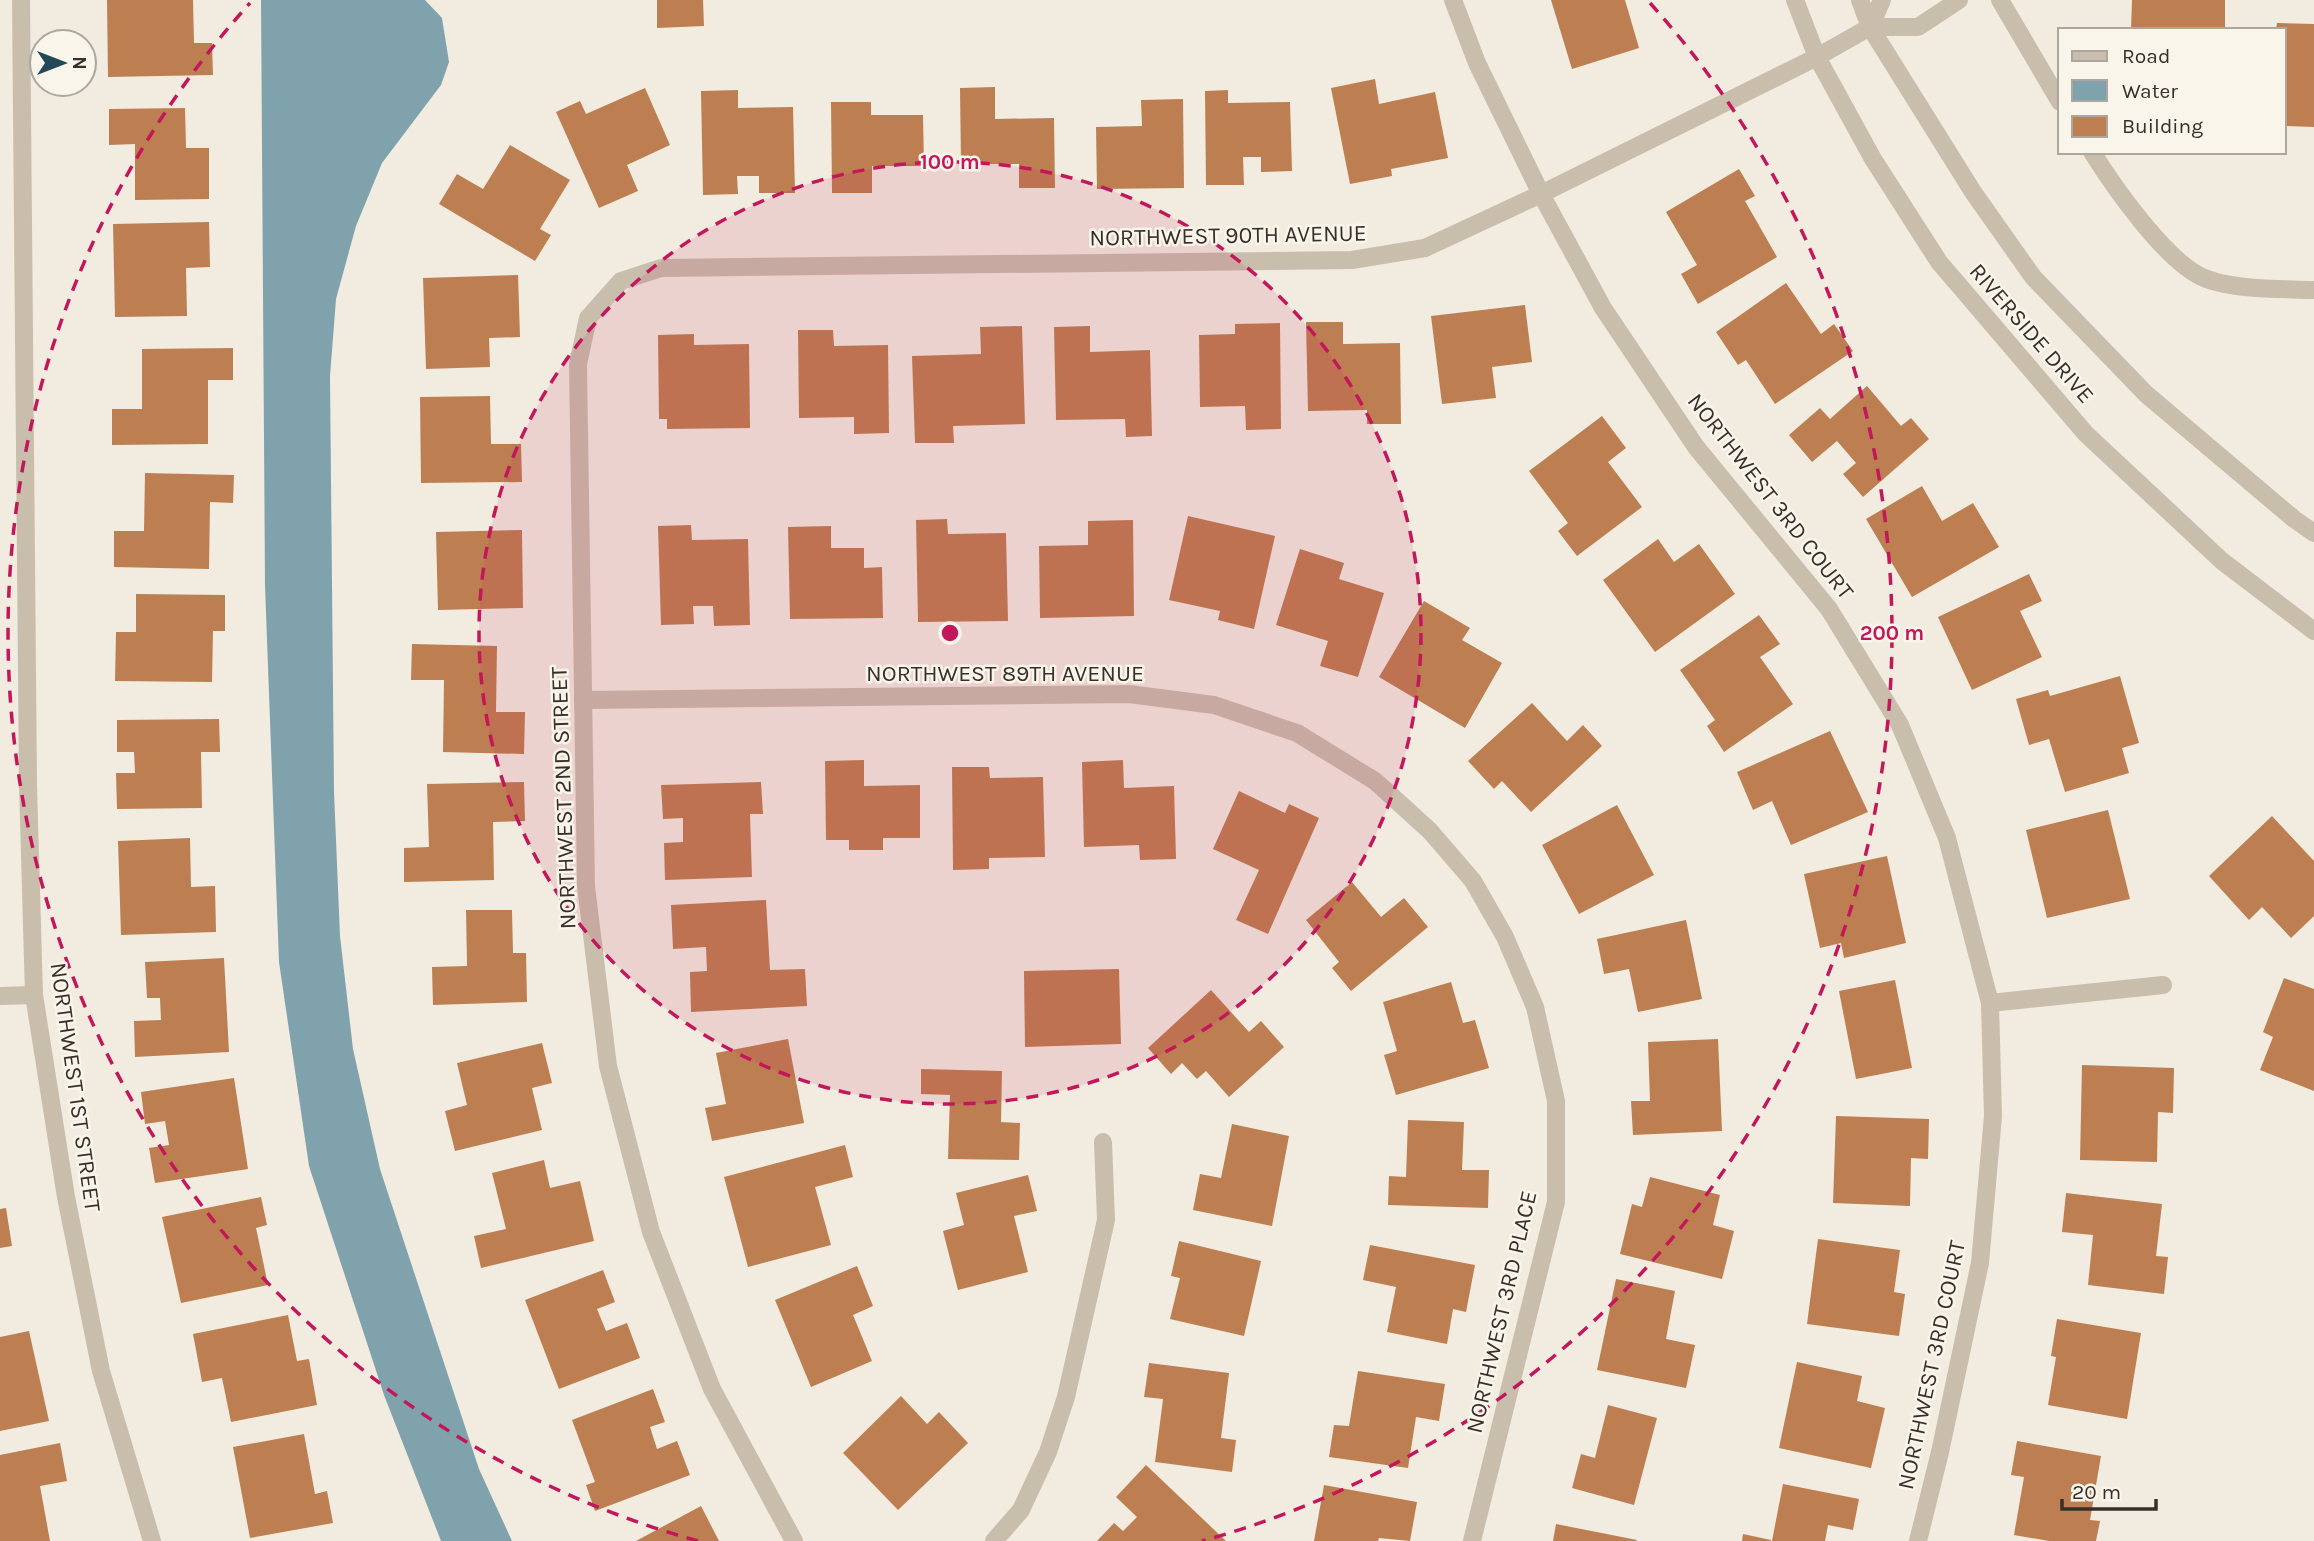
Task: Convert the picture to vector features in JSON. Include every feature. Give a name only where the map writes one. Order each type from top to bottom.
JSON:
[{"type":"street","name":"NORTHWEST 1ST STREET","points":[[21,0],[28,758],[34,995],[66,1197],[101,1371],[152,1541]]},
{"type":"street","name":"NORTHWEST 3RD COURT","points":[[1453,0],[1477,63],[1541,194],[1603,308],[1696,447],[1829,609],[1900,725],[1947,838],[1990,1003],[1993,1116],[1980,1263],[1918,1541]]},
{"type":"street","name":"RIVERSIDE DRIVE","points":[[1795,0],[1817,57],[1872,159],[1939,262],[2086,434],[2222,561],[2314,632]]},
{"type":"street","name":"RIVERSIDE DRIVE","points":[[1860,0],[1870,27],[1973,192],[2033,277],[2146,394],[2314,533]]},
{"type":"street","points":[[1882,0],[1870,27],[1919,27],[1959,0]]},
{"type":"street","points":[[2000,0],[2058,99]]},
{"type":"street","name":"NORTHWEST 90TH AVENUE","points":[[621,281],[662,268],[1352,260],[1425,248],[1541,194],[1817,57],[1870,27]]},
{"type":"street","points":[[2093,154],[2113,184],[2174,257],[2202,277],[2246,287],[2314,290]]},
{"type":"street","name":"NORTHWEST 2ND STREET","points":[[621,281],[588,318],[579,364],[586,886],[608,1066],[651,1233],[712,1389],[794,1541]]},
{"type":"street","name":"NORTHWEST 89TH AVENUE","points":[[583,699],[1129,694],[1214,705],[1297,733],[1374,780],[1430,831]]},
{"type":"street","name":"NORTHWEST 3RD PLACE","points":[[1430,831],[1473,881],[1505,937],[1535,1007],[1556,1101],[1556,1202],[1472,1541]]},
{"type":"street","points":[[1990,1003],[2163,985]]},
{"type":"street","points":[[0,996],[34,995]]},
{"type":"street","points":[[994,1541],[1021,1510],[1048,1452],[1066,1397],[1106,1220],[1103,1142]]},
{"type":"water","points":[[261,0],[425,0],[442,18],[449,62],[441,85],[382,163],[356,226],[336,299],[330,376],[334,792],[340,936],[353,1049],[380,1169],[479,1469],[512,1541],[441,1541],[384,1395],[309,1166],[279,962],[265,586]]},
{"type":"building","points":[[107,0],[193,0],[194,43],[212,43],[213,75],[108,77]]},
{"type":"building","points":[[657,0],[703,0],[704,26],[657,28]]},
{"type":"building","points":[[1551,0],[1625,0],[1639,48],[1572,69]]},
{"type":"building","points":[[2132,0],[2225,0],[2225,28],[2131,28]]},
{"type":"building","points":[[2277,23],[2314,24],[2314,127],[2286,126],[2286,28],[2276,28]]},
{"type":"building","points":[[1375,79],[1379,104],[1435,92],[1448,158],[1391,169],[1392,176],[1350,184],[1331,88]]},
{"type":"building","points":[[995,87],[995,119],[1054,118],[1055,188],[1019,188],[1019,164],[961,164],[960,88]]},
{"type":"building","points":[[645,88],[670,145],[627,165],[638,191],[599,208],[556,112],[580,101],[586,114]]},
{"type":"building","points":[[738,90],[738,108],[793,107],[795,193],[759,193],[759,176],[737,176],[738,194],[703,195],[701,91]]},
{"type":"building","points":[[1228,90],[1228,103],[1290,102],[1292,171],[1261,172],[1261,157],[1243,157],[1244,185],[1206,185],[1205,91]]},
{"type":"building","points":[[1183,99],[1184,188],[1097,189],[1096,127],[1142,126],[1141,100]]},
{"type":"building","points":[[831,102],[871,102],[871,115],[923,115],[924,166],[872,166],[872,193],[832,193]]},
{"type":"building","points":[[185,108],[186,148],[209,148],[209,199],[135,200],[135,144],[109,145],[109,109]]},
{"type":"building","points":[[510,145],[570,180],[540,229],[551,235],[535,261],[439,204],[457,174],[483,189]]},
{"type":"building","points":[[1739,169],[1755,196],[1745,201],[1777,257],[1698,304],[1681,274],[1697,265],[1666,212]]},
{"type":"building","points":[[209,222],[210,267],[186,268],[187,316],[115,317],[113,224]]},
{"type":"building","points":[[518,275],[520,337],[489,338],[490,367],[426,369],[423,278]]},
{"type":"building","points":[[1786,283],[1821,334],[1834,324],[1853,351],[1775,404],[1746,360],[1738,365],[1716,332]]},
{"type":"building","points":[[1525,305],[1532,362],[1492,367],[1496,398],[1442,404],[1431,316]]},
{"type":"building","points":[[1306,322],[1343,322],[1343,344],[1400,343],[1401,424],[1367,424],[1367,410],[1308,411]]},
{"type":"building","points":[[1280,323],[1281,429],[1246,430],[1245,406],[1200,407],[1199,335],[1235,334],[1235,324]]},
{"type":"building","points":[[1022,326],[1025,424],[953,426],[954,443],[915,443],[912,356],[981,354],[980,327]]},
{"type":"building","points":[[1090,326],[1090,352],[1150,350],[1152,436],[1126,437],[1125,419],[1056,420],[1054,327]]},
{"type":"building","points":[[798,330],[833,330],[834,346],[888,345],[889,433],[854,434],[854,417],[799,418]]},
{"type":"building","points":[[694,334],[694,345],[749,344],[750,428],[667,429],[667,419],[659,419],[658,335]]},
{"type":"building","points":[[233,348],[233,380],[208,380],[208,444],[112,445],[112,409],[142,409],[142,349]]},
{"type":"building","points":[[1867,386],[1901,426],[1911,418],[1929,439],[1863,497],[1843,474],[1856,463],[1837,441],[1812,462],[1789,435],[1820,408],[1830,419]]},
{"type":"building","points":[[490,396],[491,444],[521,444],[522,482],[421,483],[420,397]]},
{"type":"building","points":[[1602,416],[1626,448],[1608,462],[1642,507],[1577,556],[1558,531],[1568,523],[1529,471]]},
{"type":"building","points":[[145,473],[234,475],[233,503],[210,502],[209,569],[114,567],[114,531],[144,531]]},
{"type":"building","points":[[1922,486],[1942,521],[1973,503],[1999,547],[1912,597],[1866,519]]},
{"type":"building","points":[[1188,516],[1275,536],[1254,629],[1218,620],[1220,611],[1169,600]]},
{"type":"building","points":[[947,519],[948,534],[1006,533],[1008,621],[918,622],[916,520]]},
{"type":"building","points":[[1133,520],[1134,616],[1040,618],[1039,546],[1088,545],[1088,521]]},
{"type":"building","points":[[691,525],[692,540],[748,539],[750,625],[714,626],[713,606],[693,606],[694,624],[661,625],[658,526]]},
{"type":"building","points":[[831,526],[831,548],[864,548],[864,568],[882,567],[883,618],[790,619],[788,527]]},
{"type":"building","points":[[522,530],[523,608],[438,610],[436,532]]},
{"type":"building","points":[[1658,539],[1674,562],[1699,544],[1735,594],[1655,652],[1603,580]]},
{"type":"building","points":[[1300,549],[1344,563],[1339,579],[1384,593],[1358,677],[1320,666],[1328,641],[1276,625]]},
{"type":"building","points":[[2029,574],[2042,601],[2020,611],[2042,657],[1972,690],[1938,617]]},
{"type":"building","points":[[136,594],[225,595],[225,631],[213,631],[212,682],[115,681],[116,632],[136,632]]},
{"type":"building","points":[[1424,601],[1470,628],[1462,640],[1502,663],[1465,728],[1379,677]]},
{"type":"building","points":[[1759,615],[1780,644],[1760,657],[1793,704],[1724,752],[1707,726],[1715,720],[1680,670]]},
{"type":"building","points":[[412,644],[497,646],[496,712],[525,712],[524,754],[443,752],[444,680],[411,680]]},
{"type":"building","points":[[2120,676],[2139,743],[2122,748],[2129,773],[2065,792],[2049,739],[2029,745],[2016,699],[2048,690],[2050,696]]},
{"type":"building","points":[[1532,703],[1567,741],[1583,725],[1602,746],[1531,812],[1502,781],[1494,789],[1468,761]]},
{"type":"building","points":[[219,719],[220,752],[201,752],[202,808],[117,809],[116,773],[135,773],[134,752],[117,752],[117,720]]},
{"type":"building","points":[[1830,731],[1868,812],[1791,845],[1772,801],[1753,810],[1737,772]]},
{"type":"building","points":[[864,760],[864,786],[920,785],[920,838],[883,838],[883,850],[849,850],[849,840],[826,840],[825,761]]},
{"type":"building","points":[[1123,760],[1124,788],[1174,786],[1176,859],[1140,860],[1139,845],[1084,847],[1082,762]]},
{"type":"building","points":[[952,767],[989,767],[990,778],[1043,777],[1045,857],[989,858],[989,869],[953,870]]},
{"type":"building","points":[[524,782],[525,821],[493,822],[494,880],[404,882],[404,848],[429,847],[427,784]]},
{"type":"building","points":[[761,782],[763,814],[750,814],[752,877],[665,880],[664,843],[683,842],[683,818],[663,819],[661,785]]},
{"type":"building","points":[[1239,791],[1285,813],[1289,804],[1319,818],[1268,934],[1236,920],[1259,870],[1213,849]]},
{"type":"building","points":[[1617,805],[1654,875],[1579,914],[1542,845]]},
{"type":"building","points":[[2108,810],[2130,899],[2047,918],[2026,830]]},
{"type":"building","points":[[2272,816],[2314,861],[2314,916],[2291,938],[2262,907],[2249,920],[2209,876]]},
{"type":"building","points":[[190,838],[191,887],[215,886],[216,932],[121,935],[118,841]]},
{"type":"building","points":[[1887,856],[1906,943],[1844,958],[1841,943],[1820,948],[1804,874]]},
{"type":"building","points":[[1352,882],[1381,917],[1404,898],[1428,927],[1351,991],[1332,968],[1339,962],[1306,920]]},
{"type":"building","points":[[766,900],[770,970],[805,969],[807,1006],[691,1012],[690,972],[707,971],[706,947],[673,949],[671,905]]},
{"type":"building","points":[[466,910],[512,910],[513,953],[526,953],[527,1002],[433,1005],[432,967],[467,966]]},
{"type":"building","points":[[1686,920],[1702,999],[1638,1012],[1629,969],[1604,974],[1597,939]]},
{"type":"building","points":[[224,958],[229,1052],[135,1057],[134,1021],[161,1020],[160,998],[147,998],[145,962]]},
{"type":"building","points":[[1119,969],[1121,1044],[1025,1047],[1024,971]]},
{"type":"building","points":[[2284,978],[2314,989],[2314,1091],[2260,1070],[2273,1037],[2263,1032]]},
{"type":"building","points":[[1895,980],[1912,1068],[1856,1079],[1839,991]]},
{"type":"building","points":[[1451,982],[1463,1023],[1475,1020],[1489,1068],[1396,1095],[1384,1055],[1397,1051],[1383,1002]]},
{"type":"building","points":[[1211,990],[1249,1032],[1261,1021],[1284,1047],[1229,1097],[1206,1071],[1197,1079],[1182,1063],[1171,1074],[1148,1048]]},
{"type":"building","points":[[788,1039],[804,1123],[712,1141],[705,1108],[726,1104],[716,1053]]},
{"type":"building","points":[[1718,1039],[1722,1131],[1633,1135],[1631,1101],[1650,1101],[1648,1042]]},
{"type":"building","points":[[542,1043],[552,1083],[532,1088],[542,1130],[455,1151],[445,1111],[467,1105],[457,1063]]},
{"type":"building","points":[[2082,1065],[2174,1068],[2173,1113],[2158,1112],[2157,1162],[2080,1160]]},
{"type":"building","points":[[921,1069],[1002,1071],[1001,1122],[1020,1123],[1019,1160],[948,1159],[950,1095],[921,1094]]},
{"type":"building","points":[[234,1078],[248,1169],[155,1183],[149,1148],[169,1145],[165,1121],[145,1124],[141,1092]]},
{"type":"building","points":[[1836,1116],[1929,1119],[1928,1159],[1911,1158],[1910,1206],[1833,1203]]},
{"type":"building","points":[[1408,1120],[1464,1122],[1462,1170],[1489,1170],[1488,1208],[1388,1205],[1389,1176],[1406,1177]]},
{"type":"building","points":[[1232,1124],[1289,1136],[1272,1226],[1193,1210],[1200,1174],[1221,1178]]},
{"type":"building","points":[[845,1145],[853,1177],[815,1187],[831,1245],[748,1267],[724,1177]]},
{"type":"building","points":[[544,1160],[550,1188],[580,1181],[594,1241],[481,1268],[474,1236],[506,1229],[492,1173]]},
{"type":"building","points":[[1028,1175],[1037,1211],[1014,1216],[1028,1272],[958,1290],[943,1231],[964,1225],[956,1193]]},
{"type":"building","points":[[1650,1177],[1720,1195],[1713,1225],[1734,1231],[1722,1279],[1620,1254],[1632,1204],[1642,1207]]},
{"type":"building","points":[[2066,1193],[2162,1204],[2156,1256],[2168,1257],[2164,1294],[2088,1285],[2093,1235],[2062,1232]]},
{"type":"building","points":[[261,1197],[267,1225],[256,1228],[268,1285],[181,1303],[162,1217]]},
{"type":"building","points":[[6,1208],[12,1246],[0,1248],[0,1209]]},
{"type":"building","points":[[1818,1239],[1900,1250],[1894,1292],[1905,1294],[1899,1336],[1807,1324]]},
{"type":"building","points":[[1179,1241],[1261,1261],[1244,1336],[1170,1319],[1180,1278],[1171,1276]]},
{"type":"building","points":[[1370,1245],[1475,1265],[1466,1312],[1453,1309],[1447,1344],[1387,1332],[1396,1287],[1363,1280]]},
{"type":"building","points":[[857,1266],[873,1306],[853,1315],[872,1361],[811,1387],[775,1300]]},
{"type":"building","points":[[603,1270],[615,1302],[597,1309],[606,1331],[627,1323],[640,1358],[559,1389],[525,1300]]},
{"type":"building","points":[[1616,1279],[1675,1291],[1666,1339],[1695,1345],[1686,1388],[1597,1370]]},
{"type":"building","points":[[288,1315],[297,1361],[309,1359],[317,1405],[231,1422],[222,1378],[202,1382],[193,1334]]},
{"type":"building","points":[[2057,1319],[2141,1333],[2127,1419],[2048,1405],[2056,1357],[2051,1356]]},
{"type":"building","points":[[29,1331],[49,1421],[0,1431],[0,1337]]},
{"type":"building","points":[[1797,1362],[1862,1376],[1857,1401],[1885,1408],[1871,1468],[1779,1448]]},
{"type":"building","points":[[1149,1363],[1229,1373],[1221,1438],[1236,1440],[1232,1472],[1155,1462],[1163,1399],[1144,1397]]},
{"type":"building","points":[[1358,1371],[1445,1384],[1439,1421],[1416,1417],[1408,1468],[1329,1457],[1334,1425],[1349,1426]]},
{"type":"building","points":[[653,1389],[665,1422],[650,1427],[657,1449],[677,1441],[690,1475],[595,1511],[586,1485],[595,1482],[572,1420]]},
{"type":"building","points":[[901,1396],[927,1424],[939,1412],[968,1443],[898,1510],[843,1453]]},
{"type":"building","points":[[1608,1405],[1657,1418],[1634,1505],[1572,1488],[1581,1454],[1595,1458]]},
{"type":"building","points":[[304,1434],[315,1494],[327,1491],[333,1523],[250,1538],[233,1447]]},
{"type":"building","points":[[2017,1441],[2101,1456],[2090,1520],[2100,1521],[2096,1541],[2049,1541],[2014,1535],[2024,1477],[2011,1475]]},
{"type":"building","points":[[60,1443],[67,1481],[40,1486],[50,1541],[0,1541],[0,1455]]},
{"type":"building","points":[[1146,1465],[1226,1541],[1097,1541],[1114,1523],[1123,1531],[1137,1517],[1116,1497]]},
{"type":"building","points":[[1783,1484],[1859,1499],[1853,1530],[1828,1525],[1825,1541],[1772,1541]]},
{"type":"building","points":[[1324,1485],[1417,1502],[1410,1541],[1379,1538],[1378,1541],[1314,1541]]},
{"type":"building","points":[[701,1506],[719,1541],[636,1541]]},
{"type":"building","points":[[1556,1524],[1637,1540],[1553,1541]]},
{"type":"building","points":[[1743,1534],[1771,1540],[1771,1541],[1742,1541]]}]
